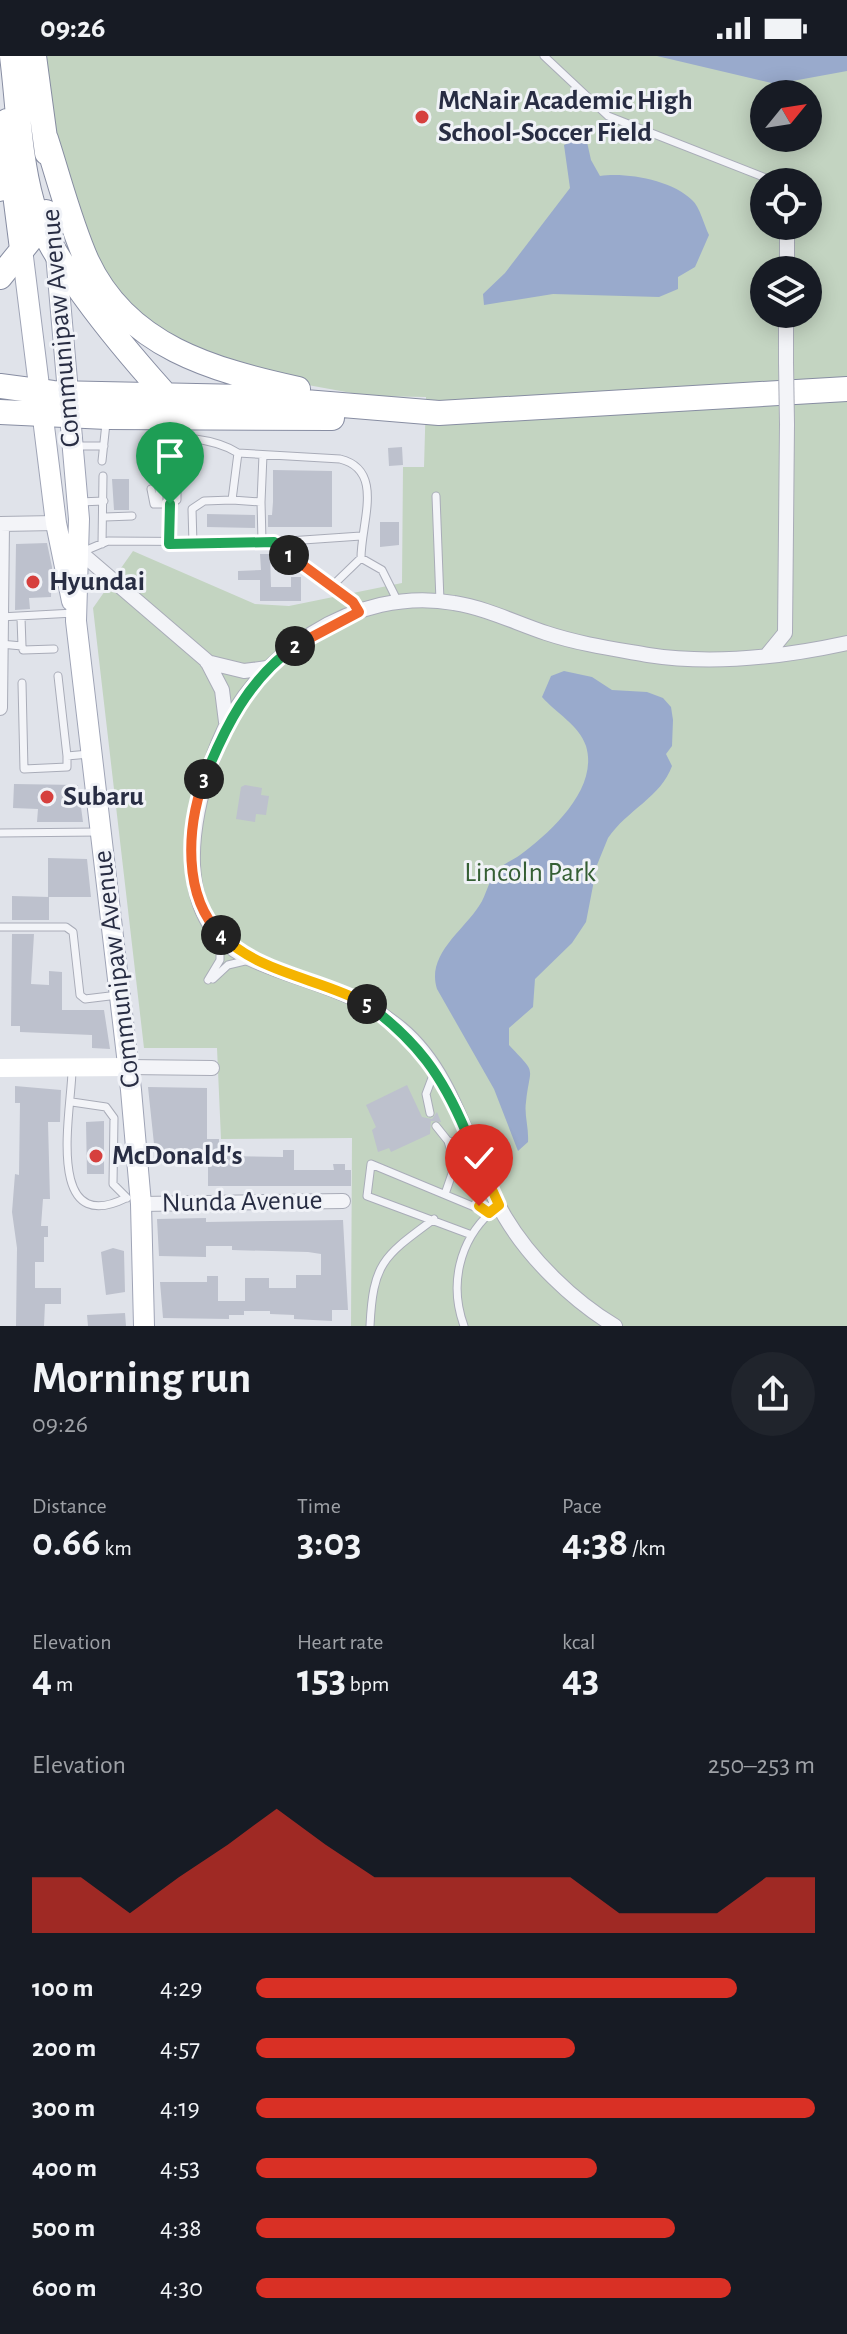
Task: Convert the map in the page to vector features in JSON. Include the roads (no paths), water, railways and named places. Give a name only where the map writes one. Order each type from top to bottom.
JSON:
[{"type":"highway","points":[[12,56],[30,192],[45,212],[55,248],[92,302],[185,417]]},
{"type":"highway","points":[[34,56],[46,139],[88,263],[106,293],[132,322],[165,347],[200,364],[362,406]]},
{"type":"highway","name":"Communipaw Avenue","points":[[0,64],[22,249]]},
{"type":"highway","points":[[0,189],[7,121]]},
{"type":"highway","name":"Communipaw Avenue","points":[[45,212],[46,139]]},
{"type":"highway","points":[[0,277],[45,212]]},
{"type":"highway","points":[[0,386],[41,403]]},
{"type":"highway","points":[[67,404],[107,417],[362,419],[414,413],[523,410],[847,389]]},
{"type":"highway","points":[[0,412],[41,403],[244,397],[414,413]]},
{"type":"main road","name":"Communipaw Avenue","points":[[55,248],[80,552],[76,613]]},
{"type":"main road","name":"Communipaw Avenue","points":[[22,249],[56,523],[76,613],[129,1067],[133,1201],[144,1326]]},
{"type":"street","points":[[767,655],[785,633],[786,328]]},
{"type":"street","points":[[0,708],[1,524],[56,523]]},
{"type":"street","points":[[80,552],[207,661],[222,690],[226,722]]},
{"type":"street","points":[[605,1324],[539,1262],[494,1209],[472,1145],[435,1070],[404,1032],[366,1003],[336,988],[251,960],[217,931],[196,892],[190,842],[202,784],[226,722],[267,668],[308,636],[359,612],[398,602],[458,603],[548,634],[653,656],[707,659],[767,655],[847,643]]},
{"type":"street","points":[[785,633],[804,651]]},
{"type":"street","points":[[207,661],[244,671],[267,668]]},
{"type":"street","points":[[0,1068],[212,1068]]},
{"type":"street","name":"Nunda Avenue","points":[[133,1201],[343,1201]]},
{"type":"lane","points":[[544,56],[608,116],[750,172]]},
{"type":"lane","points":[[93,462],[104,460],[107,417]]},
{"type":"lane","points":[[154,457],[150,444],[158,441],[211,439],[238,453],[356,463],[365,472],[367,490],[361,558],[331,587]]},
{"type":"lane","points":[[172,440],[173,457]]},
{"type":"lane","points":[[71,445],[104,446]]},
{"type":"lane","points":[[232,500],[238,453]]},
{"type":"lane","points":[[262,541],[263,455]]},
{"type":"lane","points":[[93,476],[104,478],[102,544]]},
{"type":"lane","points":[[155,489],[151,501],[159,504],[177,500],[173,489]]},
{"type":"lane","points":[[436,496],[440,601]]},
{"type":"lane","points":[[77,502],[104,501]]},
{"type":"lane","points":[[193,544],[192,509],[204,501],[261,502]]},
{"type":"lane","points":[[169,544],[170,504]]},
{"type":"lane","points":[[105,517],[132,516]]},
{"type":"lane","points":[[80,552],[102,544],[274,542],[361,536]]},
{"type":"lane","points":[[274,542],[359,612]]},
{"type":"lane","points":[[361,558],[382,570],[398,602]]},
{"type":"lane","points":[[0,617],[76,613]]},
{"type":"lane","points":[[21,618],[23,650],[54,649]]},
{"type":"lane","points":[[0,644],[22,646]]},
{"type":"lane","points":[[22,683],[24,769],[67,767],[58,676]]},
{"type":"lane","points":[[67,756],[92,754]]},
{"type":"lane","points":[[0,833],[101,832]]},
{"type":"lane","points":[[0,927],[66,927],[73,932],[80,995],[85,999],[120,995]]},
{"type":"lane","points":[[217,931],[222,949],[210,980],[228,965],[251,960]]},
{"type":"lane","points":[[72,1067],[66,1174],[75,1192],[92,1203],[133,1201]]},
{"type":"lane","points":[[430,1113],[426,1094],[435,1070]]},
{"type":"lane","points":[[72,1102],[106,1107],[114,1118],[113,1184],[133,1201]]},
{"type":"lane","points":[[436,1126],[448,1141],[455,1165],[445,1194]]},
{"type":"lane","points":[[448,1141],[472,1145]]},
{"type":"lane","points":[[464,1326],[456,1285],[469,1234],[494,1209],[445,1194],[371,1164],[367,1196],[469,1234]]},
{"type":"lane","points":[[370,1326],[372,1290],[380,1267],[391,1250],[434,1219]]},
{"type":"water","points":[[657,56],[847,56],[847,71],[798,80],[759,80]]},
{"type":"water","points":[[577,139],[587,142],[591,160],[600,176],[623,175],[648,179],[673,187],[695,203],[709,235],[695,267],[678,277],[678,289],[659,297],[553,294],[484,305],[483,294],[505,273],[570,188],[564,145]]},
{"type":"water","points":[[564,671],[592,677],[612,690],[647,692],[663,698],[671,707],[673,720],[672,746],[666,754],[672,766],[652,795],[624,819],[608,838],[597,865],[586,922],[572,943],[535,979],[533,1007],[509,1028],[509,1045],[530,1071],[526,1107],[528,1142],[518,1151],[494,1089],[437,989],[435,977],[441,954],[479,906],[495,873],[532,846],[557,822],[579,794],[588,762],[586,746],[573,725],[542,697],[551,676]]},
{"type":"place","name":"McNair Academic High School-Soccer Field","points":[[422,117]]},
{"type":"place","name":"Hyundai","points":[[33,582]]},
{"type":"place","name":"Subaru","points":[[47,797]]},
{"type":"place","name":"McDonald's","points":[[96,1156]]},
{"type":"park label","name":"Lincoln Park","points":[[530,873]]}]
